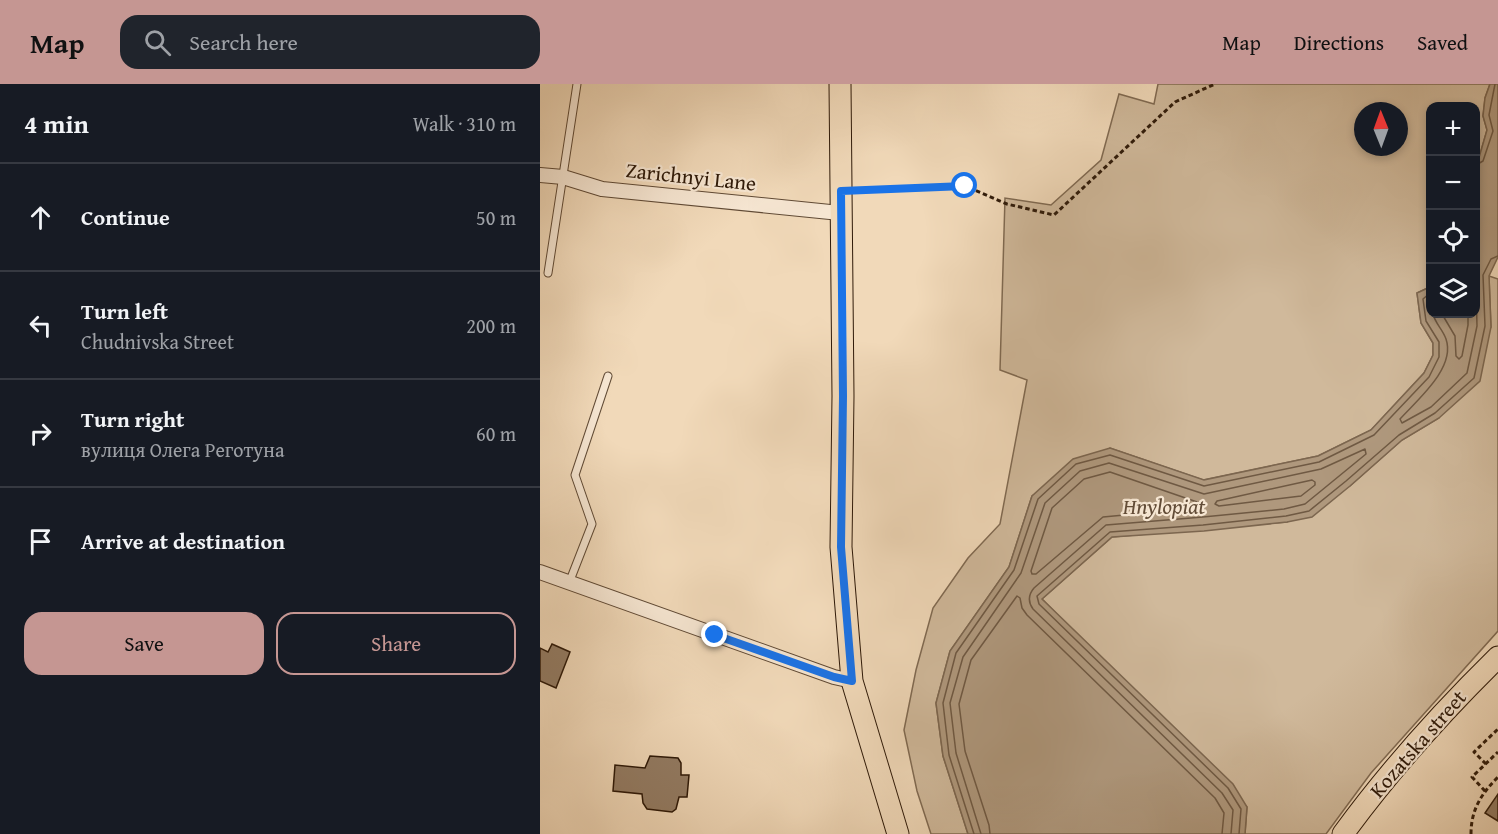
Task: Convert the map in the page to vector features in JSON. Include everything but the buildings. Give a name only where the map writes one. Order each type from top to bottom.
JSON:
[{"type":"main road","points":[[840,84],[843,396],[841,547],[852,681],[898,834]]},
{"type":"main road","name":"Kozatska street","points":[[1343,834],[1358,813],[1451,704],[1498,657]]},
{"type":"street","name":"Zarichnyi Lane","points":[[540,175],[563,177],[602,189],[840,213]]},
{"type":"street","points":[[540,572],[834,677],[852,681]]},
{"type":"lane","points":[[548,273],[578,84]]},
{"type":"lane","points":[[569,583],[592,524],[575,475],[608,376]]},
{"type":"path","points":[[841,191],[965,186],[1006,204],[1054,215],[1175,102],[1215,84]]},
{"type":"path","points":[[1485,764],[1474,752],[1498,729]]},
{"type":"path","points":[[1485,791],[1472,777],[1498,752]]},
{"type":"path","points":[[1471,834],[1471,819],[1485,791],[1498,777]]},
{"type":"shaded area","points":[[1158,84],[1490,84],[1485,98],[1483,116],[1487,130],[1480,154],[1480,102],[1426,102],[1426,289],[1417,293],[1421,323],[1433,343],[1433,355],[1424,373],[1371,430],[1318,456],[1203,480],[1110,448],[1032,496],[1009,567],[950,651],[936,703],[943,756],[968,834],[931,834],[917,791],[904,730],[916,670],[933,608],[968,558],[1000,524],[1027,380],[1000,370],[1005,198],[1051,205],[1101,160],[1119,94],[1154,104]]},
{"type":"shaded area","points":[[1489,276],[1498,279],[1498,631],[1371,773],[1326,834],[1245,834],[1247,807],[1042,599],[1112,537],[1287,522],[1350,486],[1402,440],[1439,418],[1491,327]]},
{"type":"water","name":"Hnylopiat","points":[[1490,84],[1498,84],[1498,257],[1489,276],[1491,327],[1480,381],[1439,418],[1402,440],[1312,517],[1204,531],[1112,537],[1042,599],[1233,784],[1247,807],[1245,834],[968,834],[943,756],[936,703],[950,651],[1009,567],[1032,496],[1073,459],[1110,448],[1204,480],[1318,456],[1371,430],[1424,373],[1433,355],[1433,343],[1421,323],[1417,293],[1426,289],[1426,318],[1480,318],[1480,154],[1487,130],[1483,116],[1485,98]]},
{"type":"route","points":[[715,635],[834,677],[852,681],[841,547],[843,396],[841,191],[965,186]]}]
